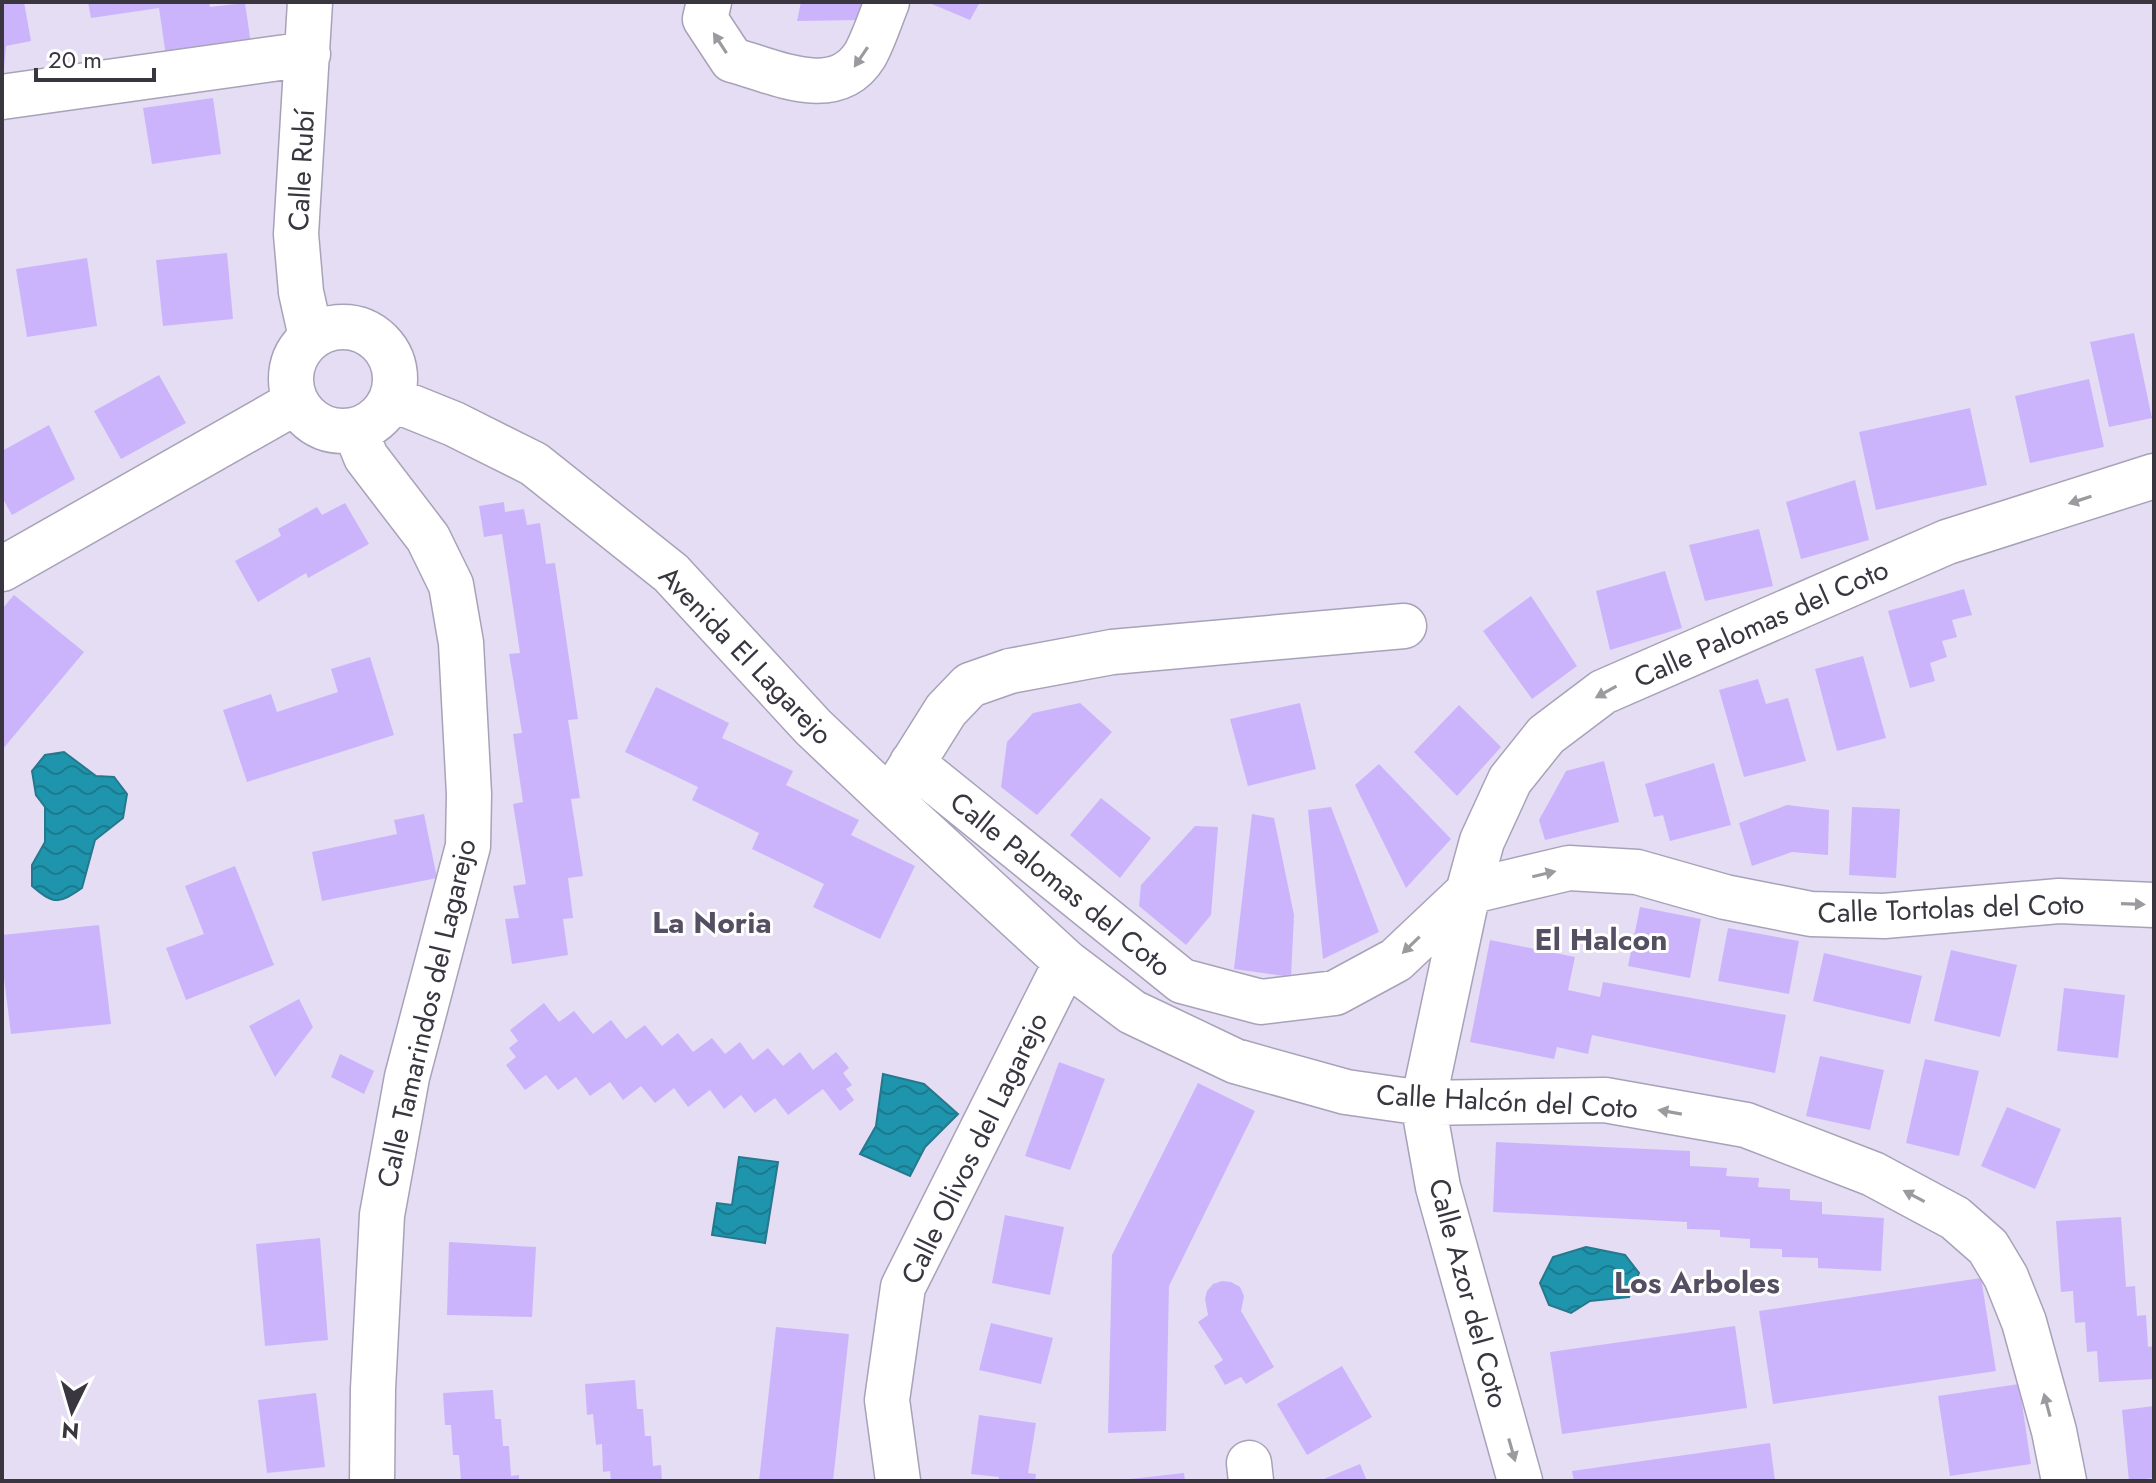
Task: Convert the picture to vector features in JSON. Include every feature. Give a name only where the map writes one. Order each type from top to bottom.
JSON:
[{"type":"street","name":"Calle Rubí","points":[[310,2],[296,234],[301,292],[311,337]]},
{"type":"street","points":[[709,2],[705,19],[732,60],[810,82],[827,81],[849,74],[865,54],[887,2]]},
{"type":"street","points":[[2,97],[308,54]]},
{"type":"street","points":[[344,327],[361,330],[376,338],[394,366],[392,399],[371,424],[355,430],[338,431],[321,426],[306,417],[296,402],[291,385],[292,367],[299,351],[311,337],[328,329],[344,327]]},
{"type":"street","name":"Avenida El Lagarejo","points":[[392,399],[454,424],[534,464],[671,573],[813,727],[1066,962]]},
{"type":"street","points":[[2,569],[296,402]]},
{"type":"street","name":"Calle Tamarindos del Lagarejo","points":[[355,430],[366,457],[428,538],[451,585],[461,643],[469,794],[468,846],[407,1077],[382,1215],[373,1389],[372,1481]]},
{"type":"street","name":"Calle Palomas del Coto","points":[[1423,1103],[1468,892],[1482,841],[1510,780],[1546,735],[1603,692],[1947,542],[2154,476]]},
{"type":"street","points":[[890,800],[946,710],[970,685],[1010,671],[1112,652],[1404,626]]},
{"type":"street","name":"Calle Palomas del Coto","points":[[912,763],[1182,981],[1261,1002],[1335,993],[1396,960],[1468,892]]},
{"type":"street","name":"Calle Tortolas del Coto","points":[[1468,892],[1569,868],[1637,872],[1725,897],[1811,914],[1884,916],[2059,901],[2154,905]]},
{"type":"street","name":"Calle Halcón del Coto","points":[[1066,962],[1132,1012],[1235,1061],[1346,1092],[1423,1103],[1605,1100],[1746,1125],[1873,1174],[1955,1218],[1988,1247],[2006,1277],[2024,1322],[2054,1431],[2064,1481]]},
{"type":"street","name":"Calle Olivos del Lagarejo","points":[[898,1481],[887,1400],[903,1287],[1066,962]]},
{"type":"street","name":"Calle Azor del Coto","points":[[1423,1103],[1438,1187],[1520,1481]]},
{"type":"water","points":[[64,752],[96,776],[114,777],[127,794],[123,818],[95,840],[82,888],[57,900],[46,897],[32,886],[32,865],[45,842],[45,807],[36,795],[32,771],[45,755]]},
{"type":"water","points":[[883,1074],[924,1084],[958,1114],[925,1147],[910,1176],[860,1154],[876,1126]]},
{"type":"water","points":[[739,1157],[778,1162],[765,1243],[712,1235],[717,1203],[732,1205]]},
{"type":"water","points":[[1586,1247],[1625,1255],[1639,1273],[1629,1297],[1590,1301],[1571,1313],[1549,1305],[1540,1283],[1553,1257]]},
{"type":"building","points":[[2,2],[24,2],[31,41],[6,46],[4,68],[2,68]]},
{"type":"building","points":[[88,2],[209,2],[210,7],[245,3],[251,44],[166,56],[159,8],[91,18]]},
{"type":"building","points":[[801,2],[869,2],[862,20],[797,21]]},
{"type":"building","points":[[927,2],[980,2],[970,20]]},
{"type":"building","points":[[213,98],[221,154],[152,164],[143,108]]},
{"type":"building","points":[[227,253],[233,319],[163,326],[156,260]]},
{"type":"building","points":[[87,258],[97,326],[27,337],[16,269]]},
{"type":"building","points":[[2134,333],[2152,418],[2109,427],[2090,342]]},
{"type":"building","points":[[159,375],[186,423],[121,459],[94,411]]},
{"type":"building","points":[[2089,379],[2104,447],[2030,463],[2015,396]]},
{"type":"building","points":[[1970,408],[1987,485],[1876,510],[1859,432]]},
{"type":"building","points":[[49,425],[75,479],[12,515],[2,497],[2,451]]},
{"type":"building","points":[[1855,480],[1869,540],[1801,559],[1786,502]]},
{"type":"building","points":[[504,502],[505,512],[524,509],[527,525],[540,523],[546,564],[555,563],[578,719],[568,720],[580,798],[571,799],[583,876],[568,878],[573,918],[563,919],[568,955],[512,964],[505,919],[519,918],[513,886],[526,884],[513,804],[523,802],[513,734],[522,733],[509,654],[520,653],[502,534],[484,537],[479,506]]},
{"type":"building","points":[[345,503],[369,544],[308,578],[306,573],[258,602],[235,561],[281,536],[278,529],[317,507],[322,515]]},
{"type":"building","points":[[1759,529],[1773,586],[1705,601],[1689,545]]},
{"type":"building","points":[[1665,571],[1682,628],[1610,650],[1596,591]]},
{"type":"building","points":[[1964,589],[1972,615],[1952,620],[1957,637],[1942,641],[1947,657],[1930,663],[1935,681],[1910,688],[1888,611]]},
{"type":"building","points":[[14,595],[84,652],[2,750],[2,609]]},
{"type":"building","points":[[1531,596],[1577,666],[1532,699],[1483,631]]},
{"type":"building","points":[[1863,656],[1886,738],[1837,751],[1815,669]]},
{"type":"building","points":[[370,657],[394,735],[247,782],[223,710],[271,694],[277,712],[338,692],[331,669]]},
{"type":"building","points":[[1758,679],[1766,704],[1788,698],[1806,761],[1744,777],[1719,690]]},
{"type":"building","points":[[656,687],[729,723],[722,738],[793,771],[786,785],[859,820],[851,835],[915,866],[880,939],[813,907],[824,884],[752,849],[759,833],[692,800],[698,787],[625,752]]},
{"type":"building","points":[[1080,703],[1112,732],[1037,815],[1001,787],[1007,742],[1033,713]]},
{"type":"building","points":[[1300,703],[1316,769],[1248,786],[1230,719]]},
{"type":"building","points":[[1459,705],[1501,747],[1457,796],[1414,752]]},
{"type":"building","points":[[1604,761],[1619,822],[1545,840],[1539,820],[1566,771]]},
{"type":"building","points":[[1714,763],[1731,825],[1670,841],[1663,815],[1654,817],[1645,784]]},
{"type":"building","points":[[1379,764],[1451,839],[1406,888],[1355,785]]},
{"type":"building","points":[[1101,798],[1151,838],[1120,878],[1070,835]]},
{"type":"building","points":[[1787,805],[1829,810],[1828,855],[1792,852],[1752,866],[1739,823]]},
{"type":"building","points":[[1331,807],[1379,932],[1323,959],[1308,810]]},
{"type":"building","points":[[1852,807],[1900,809],[1896,878],[1849,875]]},
{"type":"building","points":[[424,814],[437,878],[322,901],[312,852],[397,834],[394,820]]},
{"type":"building","points":[[1252,814],[1274,818],[1294,915],[1291,977],[1234,969]]},
{"type":"building","points":[[1195,826],[1218,827],[1211,915],[1186,945],[1139,906],[1141,885]]},
{"type":"building","points":[[235,866],[274,965],[186,1000],[166,948],[204,934],[185,886]]},
{"type":"building","points":[[1640,907],[1701,919],[1690,978],[1628,966]]},
{"type":"building","points":[[99,925],[111,1024],[11,1034],[2,962],[2,935]]},
{"type":"building","points":[[1728,928],[1799,941],[1789,994],[1718,981]]},
{"type":"building","points":[[1490,940],[1575,957],[1568,990],[1600,997],[1603,982],[1786,1015],[1775,1073],[1592,1035],[1588,1054],[1557,1047],[1554,1059],[1470,1042]]},
{"type":"building","points":[[1951,950],[2017,965],[2000,1037],[1934,1021]]},
{"type":"building","points":[[1824,953],[1922,976],[1910,1024],[1813,1001]]},
{"type":"building","points":[[2064,988],[2125,995],[2118,1058],[2057,1051]]},
{"type":"building","points":[[299,999],[313,1027],[275,1077],[249,1026]]},
{"type":"building","points":[[544,1003],[559,1022],[574,1011],[593,1034],[611,1020],[626,1039],[645,1025],[662,1046],[678,1033],[693,1052],[712,1038],[725,1054],[740,1042],[753,1060],[768,1048],[783,1066],[800,1052],[813,1070],[836,1052],[849,1068],[843,1073],[852,1085],[846,1089],[854,1100],[840,1111],[823,1089],[788,1115],[775,1098],[755,1113],[741,1095],[724,1109],[710,1090],[688,1107],[674,1088],[655,1103],[641,1086],[623,1100],[610,1082],[590,1096],[576,1077],[558,1090],[546,1075],[525,1090],[506,1065],[516,1057],[509,1048],[518,1041],[510,1030]]},
{"type":"building","points":[[340,1054],[374,1071],[364,1094],[331,1077]]},
{"type":"building","points":[[1820,1056],[1884,1070],[1870,1130],[1806,1116]]},
{"type":"building","points":[[1925,1059],[1979,1071],[1959,1156],[1906,1143]]},
{"type":"building","points":[[1059,1062],[1105,1079],[1070,1170],[1025,1156]]},
{"type":"building","points":[[1198,1083],[1255,1111],[1169,1286],[1166,1431],[1108,1433],[1112,1255]]},
{"type":"building","points":[[2007,1107],[2061,1129],[2035,1189],[1981,1166]]},
{"type":"building","points":[[1496,1142],[1690,1151],[1690,1166],[1727,1168],[1726,1176],[1759,1178],[1758,1187],[1790,1189],[1790,1200],[1822,1202],[1822,1214],[1884,1218],[1881,1271],[1818,1268],[1818,1258],[1782,1257],[1782,1249],[1750,1248],[1750,1239],[1720,1237],[1720,1230],[1687,1229],[1687,1222],[1493,1212]]},
{"type":"building","points":[[1005,1215],[1064,1227],[1050,1295],[992,1283]]},
{"type":"building","points":[[2121,1217],[2126,1287],[2135,1286],[2137,1316],[2146,1315],[2148,1347],[2154,1346],[2154,1379],[2099,1382],[2097,1351],[2087,1352],[2085,1322],[2075,1323],[2073,1291],[2061,1292],[2056,1221]]},
{"type":"building","points":[[320,1238],[328,1340],[265,1346],[256,1244]]},
{"type":"building","points":[[449,1242],[536,1247],[532,1317],[447,1315]]},
{"type":"building","points":[[1981,1278],[1996,1371],[1773,1404],[1759,1311]]},
{"type":"building","points":[[1222,1281],[1240,1287],[1244,1296],[1241,1311],[1274,1367],[1246,1384],[1241,1377],[1225,1385],[1214,1366],[1223,1360],[1198,1322],[1208,1315],[1207,1291],[1213,1284]]},
{"type":"building","points":[[991,1323],[1053,1338],[1041,1384],[979,1370]]},
{"type":"building","points":[[1735,1326],[1747,1408],[1562,1434],[1550,1352]]},
{"type":"building","points":[[776,1327],[849,1334],[833,1481],[759,1481]]},
{"type":"building","points":[[1342,1366],[1372,1417],[1307,1455],[1277,1404]]},
{"type":"building","points":[[635,1380],[637,1409],[643,1409],[645,1436],[651,1436],[653,1466],[661,1465],[662,1481],[611,1481],[610,1471],[603,1472],[602,1444],[596,1445],[593,1414],[587,1415],[585,1384]]},
{"type":"building","points":[[2019,1384],[2031,1464],[1950,1476],[1938,1396]]},
{"type":"building","points":[[493,1390],[495,1419],[501,1419],[503,1446],[509,1446],[511,1476],[519,1475],[519,1481],[461,1481],[459,1455],[453,1455],[451,1425],[445,1425],[443,1393]]},
{"type":"building","points":[[316,1393],[325,1467],[267,1473],[258,1400]]},
{"type":"building","points":[[2154,1406],[2154,1478],[2129,1481],[2122,1410]]},
{"type":"building","points":[[979,1415],[1036,1423],[1028,1473],[1036,1474],[1035,1481],[998,1481],[999,1477],[971,1474]]},
{"type":"building","points":[[1770,1443],[1775,1481],[1574,1481],[1572,1471]]},
{"type":"building","points":[[1360,1464],[1367,1481],[1319,1481]]},
{"type":"building","points":[[1184,1473],[1185,1481],[1131,1481],[1131,1479]]},
{"type":"district","name":"La Noria","points":[[712,923]]},
{"type":"district","name":"El Halcon","points":[[1601,940]]},
{"type":"district","name":"Los Arboles","points":[[1697,1283]]}]
